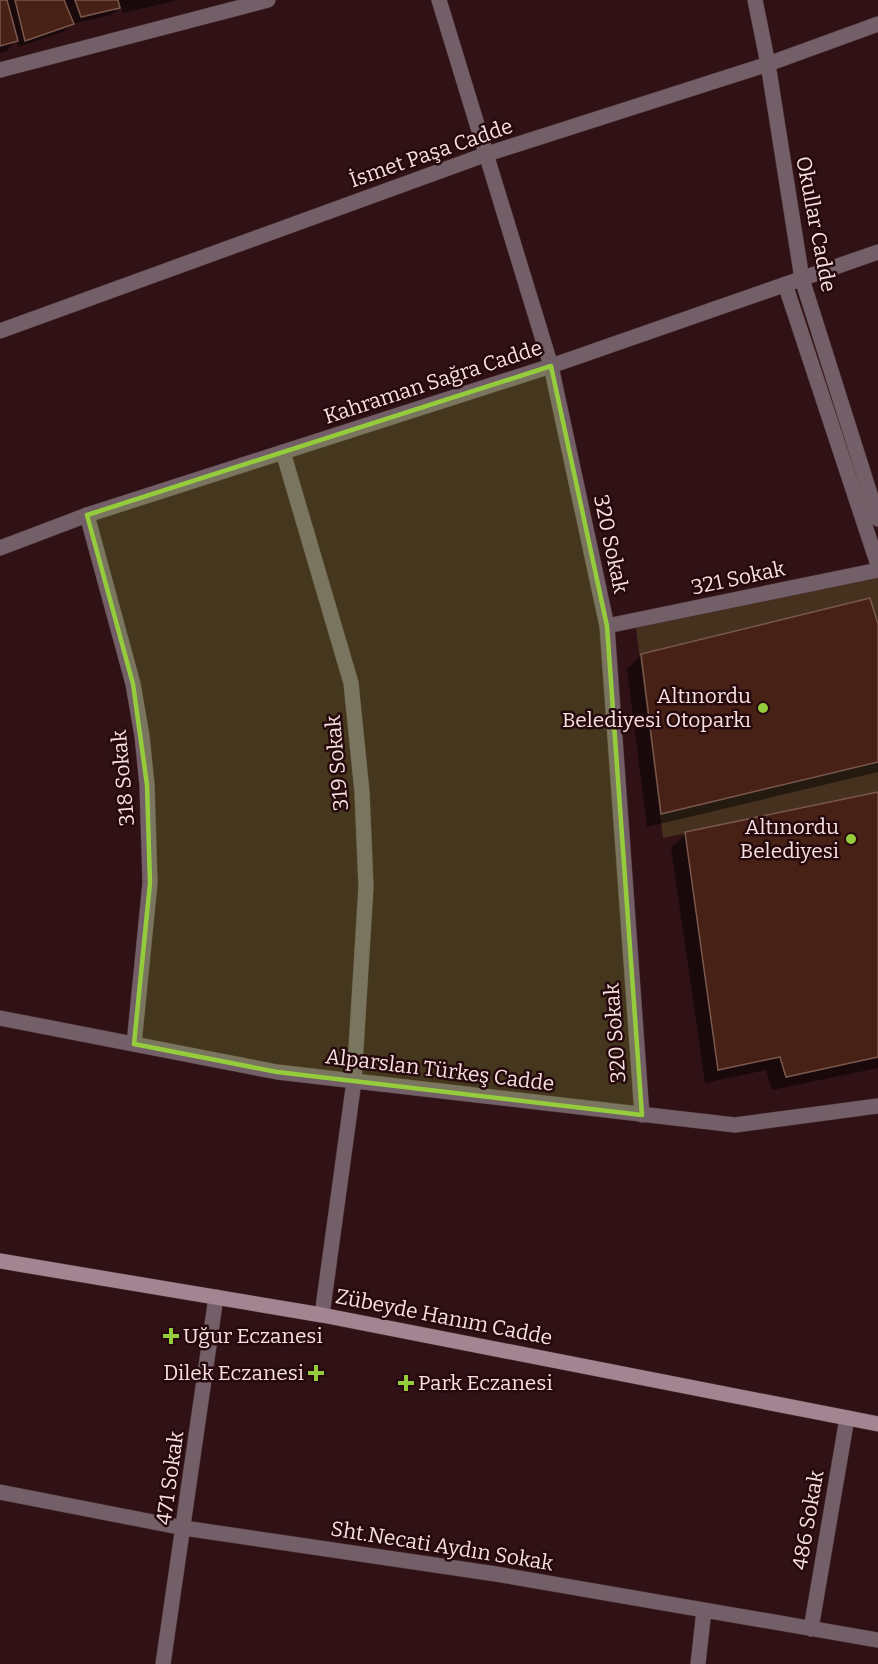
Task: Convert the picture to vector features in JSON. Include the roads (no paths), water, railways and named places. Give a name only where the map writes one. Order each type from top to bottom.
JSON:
[{"type":"main road","name":"Zübeyde Hanım Cadde","points":[[0,1260],[322,1315],[878,1424]]},
{"type":"street","points":[[0,70],[268,0]]},
{"type":"street","name":"320 Sokak","points":[[440,0],[551,366],[607,626],[642,1114]]},
{"type":"street","name":"Okullar Cadde","points":[[755,0],[768,64],[802,279],[878,519]]},
{"type":"street","name":"İsmet Paşa Cadde","points":[[0,331],[487,154],[768,64],[878,24]]},
{"type":"street","name":"Kahraman Sağra Cadde","points":[[0,548],[87,515],[551,366],[878,252]]},
{"type":"street","points":[[785,284],[878,565]]},
{"type":"street","name":"319 Sokak","points":[[283,452],[351,683],[362,792],[366,887],[354,1081],[322,1315]]},
{"type":"street","name":"318 Sokak","points":[[87,515],[133,684],[147,785],[150,883],[134,1044]]},
{"type":"street","name":"321 Sokak","points":[[607,626],[878,570]]},
{"type":"street","name":"Alparslan Türkeş Cadde","points":[[0,1018],[277,1072],[735,1125],[878,1106]]},
{"type":"street","name":"471 Sokak","points":[[164,1664],[216,1297]]},
{"type":"street","name":"486 Sokak","points":[[811,1629],[847,1418]]},
{"type":"street","name":"Sht.Necati Aydın Sokak","points":[[0,1492],[184,1528],[496,1574],[878,1640]]},
{"type":"street","points":[[698,1664],[704,1610]]},
{"type":"place","name":"Altınordu Belediyesi Otoparkı","points":[[763,708]]},
{"type":"place","name":"Altınordu Belediyesi","points":[[851,839]]},
{"type":"place","name":"Uğur Eczanesi","points":[[171,1336]]},
{"type":"place","name":"Dilek Eczanesi","points":[[316,1373]]},
{"type":"place","name":"Park Eczanesi","points":[[406,1383]]}]
